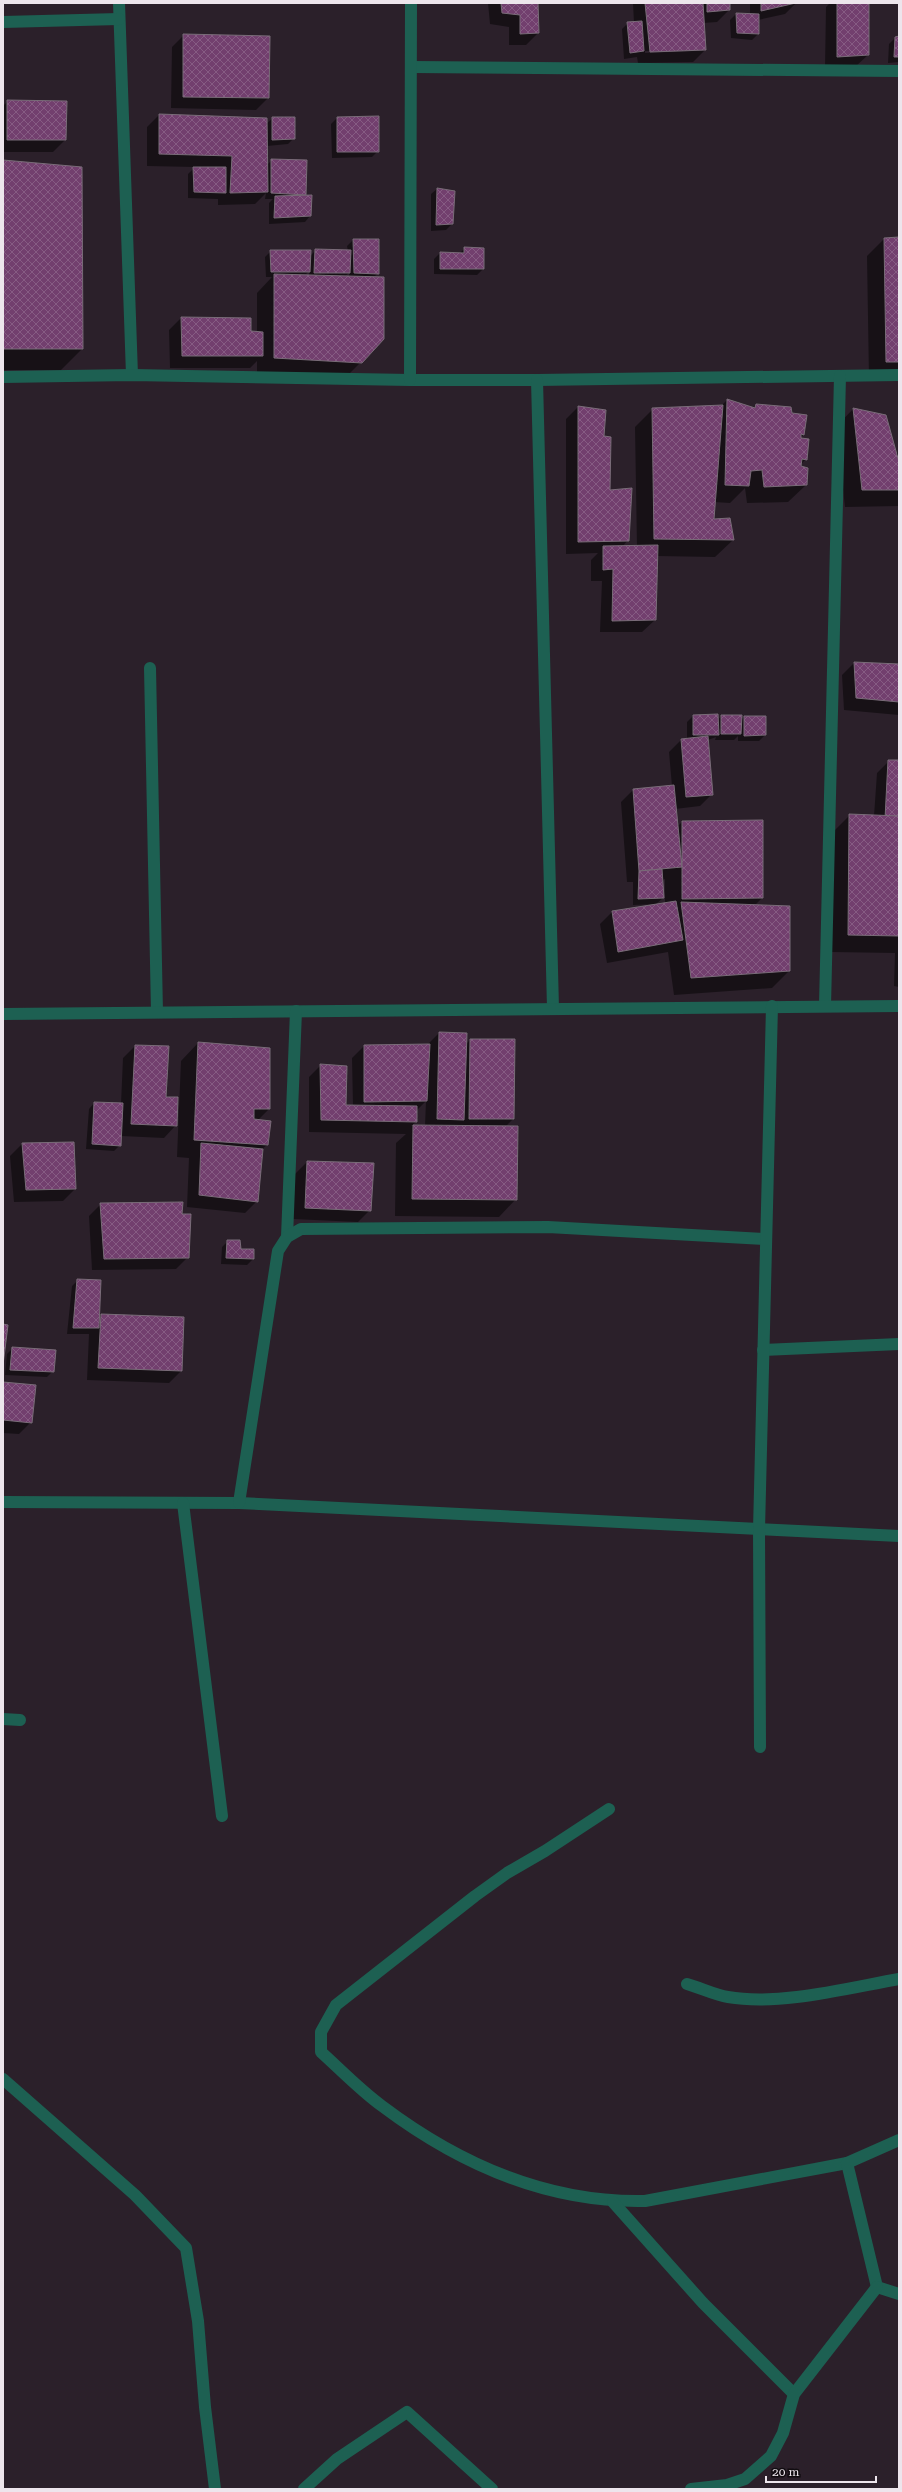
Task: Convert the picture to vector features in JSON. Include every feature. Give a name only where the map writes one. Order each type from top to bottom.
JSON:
[{"type":"street","points":[[119,3],[132,375]]},
{"type":"street","points":[[410,380],[411,3]]},
{"type":"street","points":[[3,22],[119,19]]},
{"type":"street","points":[[412,67],[899,71]]},
{"type":"street","points":[[3,377],[132,375],[410,380],[537,380],[899,375]]},
{"type":"street","points":[[825,1006],[840,376]]},
{"type":"street","points":[[537,380],[553,1008]]},
{"type":"street","points":[[150,668],[157,1012]]},
{"type":"street","points":[[760,1747],[759,1530],[772,1006]]},
{"type":"street","points":[[3,1014],[899,1006]]},
{"type":"street","points":[[287,1237],[296,1011]]},
{"type":"street","points":[[238,1503],[278,1250],[287,1237],[301,1229],[548,1227],[766,1238]]},
{"type":"street","points":[[763,1350],[899,1344]]},
{"type":"street","points":[[3,1502],[238,1503],[899,1536]]},
{"type":"street","points":[[183,1503],[222,1816]]},
{"type":"street","points":[[3,1719],[20,1720]]},
{"type":"street","points":[[609,1809],[545,1852],[507,1873],[475,1896],[336,2005],[320,2032],[321,2052],[382,2106],[450,2152],[485,2170],[531,2187],[613,2202],[645,2201],[676,2196],[847,2163],[899,2140]]},
{"type":"street","points":[[688,1984],[727,1997],[756,2000],[790,1997],[899,1979]]},
{"type":"street","points":[[3,2079],[135,2195],[186,2248],[198,2321],[204,2406],[215,2489]]},
{"type":"street","points":[[847,2163],[877,2287]]},
{"type":"street","points":[[613,2202],[703,2303],[794,2394]]},
{"type":"street","points":[[877,2287],[899,2294]]},
{"type":"street","points":[[691,2489],[727,2486],[745,2479],[771,2456],[783,2433],[794,2394],[877,2287]]},
{"type":"street","points":[[304,2489],[337,2459],[406,2412],[492,2489]]},
{"type":"building","points":[[501,3],[538,3],[539,33],[520,34],[520,15],[502,13]]},
{"type":"building","points":[[645,3],[703,3],[706,50],[650,52]]},
{"type":"building","points":[[707,3],[730,3],[730,10],[707,12]]},
{"type":"building","points":[[761,3],[796,3],[761,11]]},
{"type":"building","points":[[837,3],[869,3],[869,55],[837,57]]},
{"type":"building","points":[[736,13],[759,14],[759,34],[737,33]]},
{"type":"building","points":[[642,21],[644,51],[630,53],[627,22]]},
{"type":"building","points":[[183,34],[270,36],[269,98],[183,97]]},
{"type":"building","points":[[899,36],[899,57],[894,57],[895,37]]},
{"type":"building","points":[[7,100],[67,101],[66,140],[7,140]]},
{"type":"building","points":[[159,114],[267,118],[268,192],[230,193],[232,156],[159,154]]},
{"type":"building","points":[[379,116],[379,152],[337,152],[337,117]]},
{"type":"building","points":[[272,117],[295,117],[295,139],[272,140]]},
{"type":"building","points":[[271,159],[307,160],[306,195],[271,193]]},
{"type":"building","points":[[3,160],[82,167],[83,349],[3,349]]},
{"type":"building","points":[[193,167],[226,167],[226,193],[194,192]]},
{"type":"building","points":[[437,188],[455,191],[453,224],[436,225]]},
{"type":"building","points":[[312,195],[311,216],[274,218],[275,196]]},
{"type":"building","points":[[899,237],[899,362],[886,362],[884,238]]},
{"type":"building","points":[[353,239],[379,239],[379,274],[354,273]]},
{"type":"building","points":[[464,247],[484,248],[484,269],[440,269],[440,252],[464,253]]},
{"type":"building","points":[[315,249],[351,250],[350,273],[314,273]]},
{"type":"building","points":[[270,250],[311,250],[310,272],[271,272]]},
{"type":"building","points":[[274,274],[384,277],[384,339],[362,363],[274,358]]},
{"type":"building","points":[[181,317],[251,318],[251,331],[263,332],[263,356],[182,356]]},
{"type":"building","points":[[727,399],[755,408],[756,404],[791,407],[792,413],[807,415],[804,435],[801,434],[801,438],[809,439],[807,460],[802,459],[801,466],[808,468],[807,485],[764,487],[762,470],[751,471],[749,486],[725,485]]},
{"type":"building","points":[[723,405],[714,519],[730,518],[734,540],[654,539],[652,408]]},
{"type":"building","points":[[578,406],[606,410],[604,436],[611,437],[610,490],[632,488],[629,541],[578,542]]},
{"type":"building","points":[[853,408],[886,415],[899,462],[899,490],[862,490]]},
{"type":"building","points":[[658,545],[656,620],[612,621],[613,569],[603,570],[603,546]]},
{"type":"building","points":[[854,662],[899,664],[899,702],[856,698]]},
{"type":"building","points":[[718,714],[719,735],[693,735],[693,715]]},
{"type":"building","points":[[721,715],[742,715],[741,734],[721,734]]},
{"type":"building","points":[[744,716],[766,716],[766,735],[744,736]]},
{"type":"building","points":[[708,736],[713,795],[686,797],[681,739]]},
{"type":"building","points":[[888,760],[899,760],[899,819],[885,819]]},
{"type":"building","points":[[674,785],[682,867],[639,871],[633,789]]},
{"type":"building","points":[[849,814],[899,816],[899,936],[848,935]]},
{"type":"building","points":[[763,820],[763,898],[682,899],[682,821]]},
{"type":"building","points":[[662,869],[664,898],[638,899],[639,871]]},
{"type":"building","points":[[676,901],[683,940],[618,952],[612,911]]},
{"type":"building","points":[[681,902],[790,906],[790,971],[691,978]]},
{"type":"building","points":[[439,1032],[467,1033],[464,1120],[437,1119]]},
{"type":"building","points":[[470,1039],[515,1039],[514,1119],[469,1119]]},
{"type":"building","points":[[198,1042],[270,1048],[270,1109],[254,1109],[254,1119],[271,1121],[268,1145],[194,1140]]},
{"type":"building","points":[[430,1044],[427,1101],[364,1102],[364,1045]]},
{"type":"building","points":[[135,1045],[169,1046],[166,1097],[178,1097],[177,1126],[131,1124]]},
{"type":"building","points":[[320,1064],[347,1066],[346,1105],[417,1106],[417,1122],[321,1120]]},
{"type":"building","points":[[94,1102],[123,1103],[121,1146],[92,1144]]},
{"type":"building","points":[[413,1125],[518,1126],[517,1200],[412,1199]]},
{"type":"building","points":[[74,1142],[76,1189],[26,1190],[22,1143]]},
{"type":"building","points":[[201,1143],[263,1149],[258,1202],[199,1195]]},
{"type":"building","points":[[307,1161],[374,1163],[371,1211],[305,1208]]},
{"type":"building","points":[[183,1202],[182,1214],[191,1214],[189,1258],[104,1259],[100,1203]]},
{"type":"building","points":[[227,1240],[240,1240],[241,1249],[254,1249],[254,1259],[226,1258]]},
{"type":"building","points":[[77,1279],[101,1280],[99,1328],[73,1328]]},
{"type":"building","points":[[101,1314],[184,1317],[182,1371],[98,1368]]},
{"type":"building","points":[[3,1324],[8,1325],[3,1365]]},
{"type":"building","points":[[12,1347],[56,1350],[54,1372],[10,1370]]},
{"type":"building","points":[[3,1382],[36,1385],[32,1423],[3,1420]]}]
